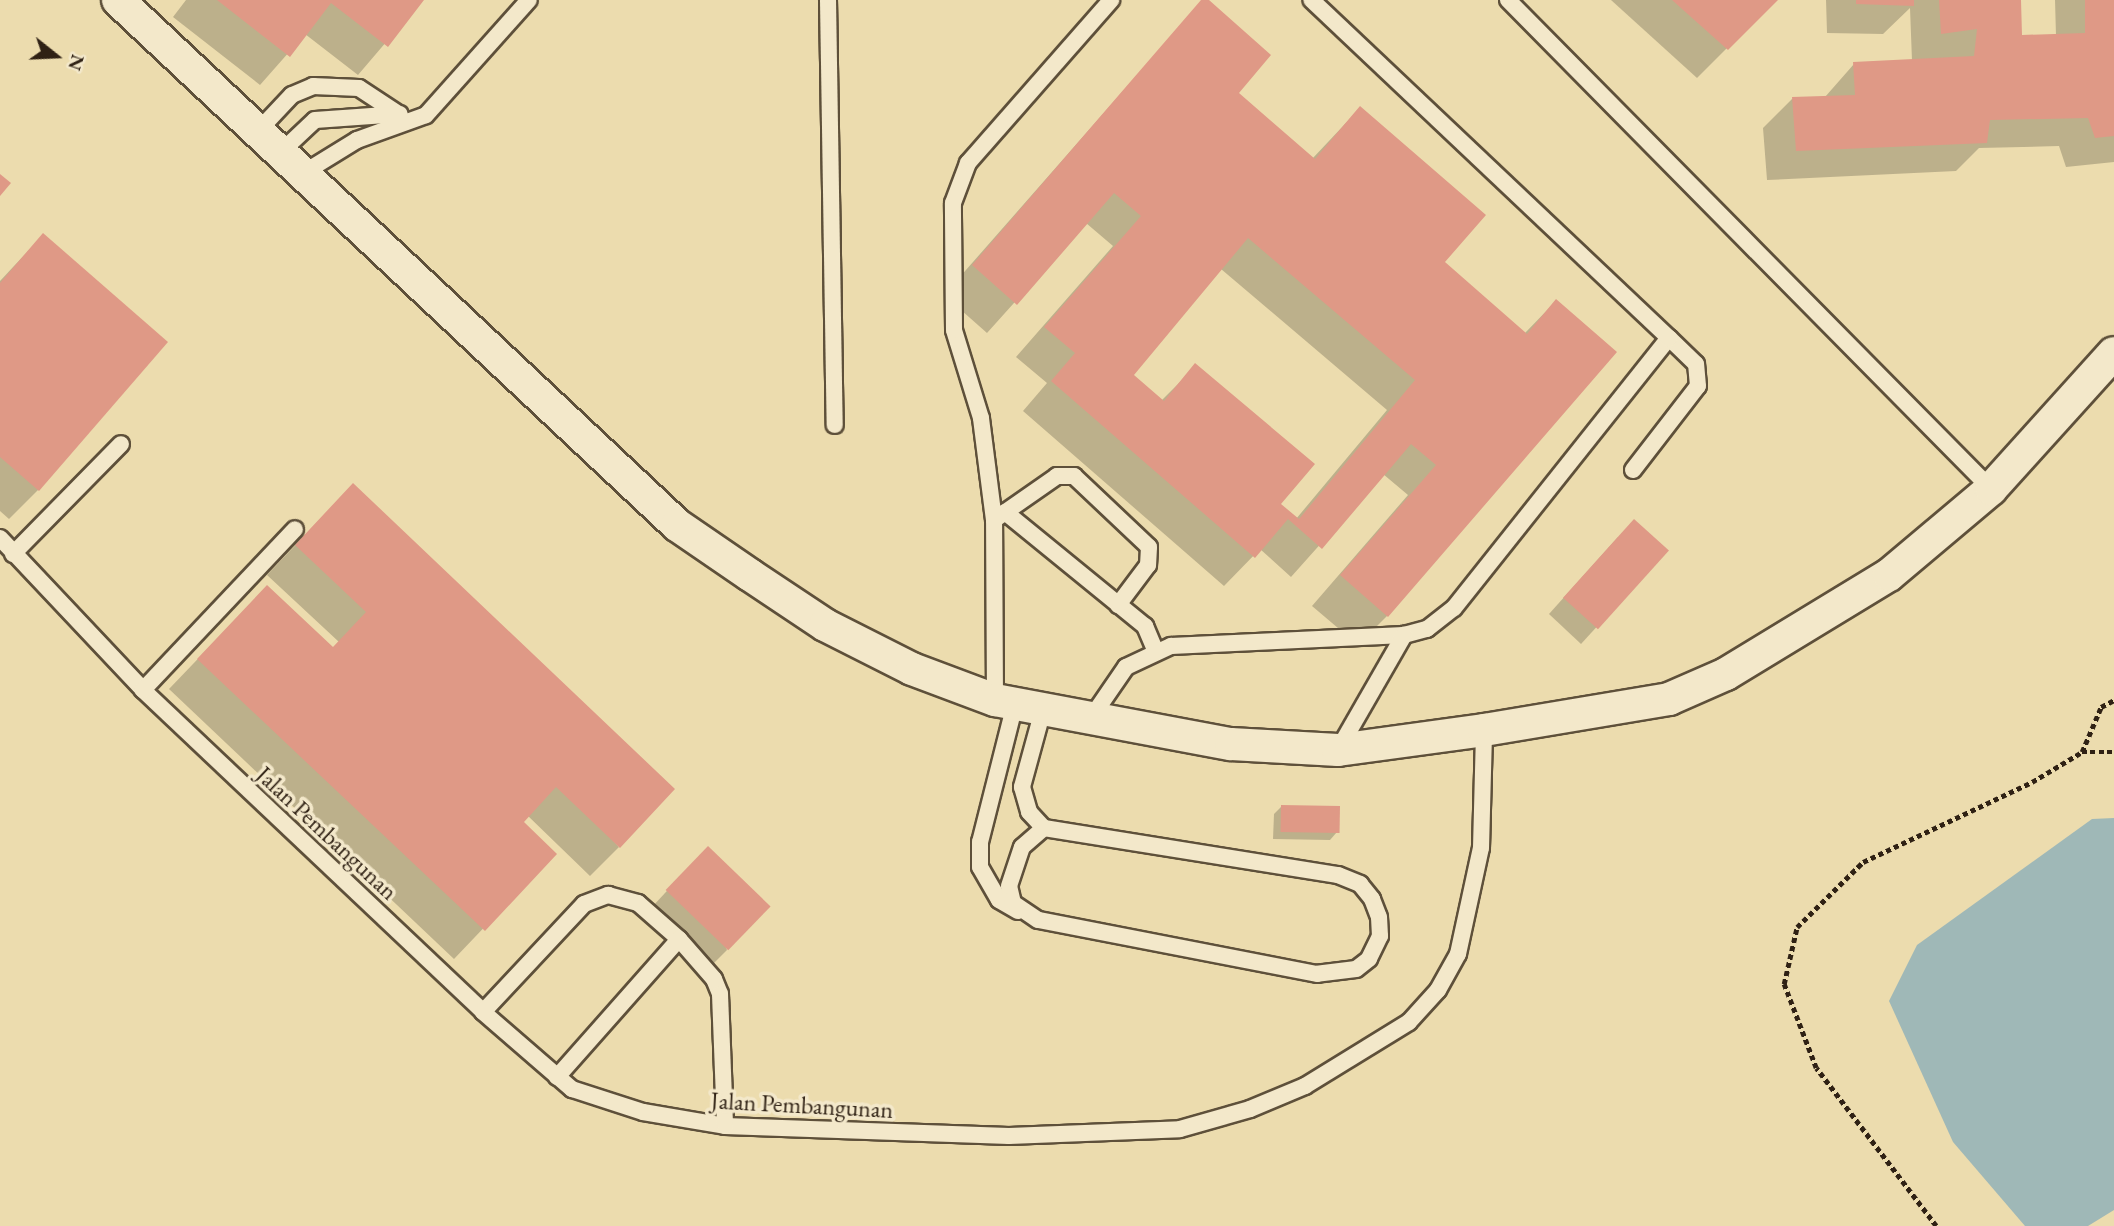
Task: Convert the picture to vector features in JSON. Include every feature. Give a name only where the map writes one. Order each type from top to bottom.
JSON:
[{"type":"street","points":[[118,0],[305,172],[677,525],[825,625],[912,669],[1017,704],[1231,744],[1338,750],[1484,730],[1669,699],[1726,674],[1889,575],[1991,489],[2114,353]]},
{"type":"lane","points":[[305,172],[357,140],[426,116],[529,0]]},
{"type":"lane","points":[[828,0],[835,425]]},
{"type":"lane","points":[[1044,828],[1030,812],[1022,786],[1000,516],[981,418],[954,330],[953,204],[968,163],[1111,0]]},
{"type":"lane","points":[[1311,0],[1696,364],[1698,386],[1633,470]]},
{"type":"lane","points":[[1508,0],[1991,489]]},
{"type":"lane","points":[[259,130],[292,95],[313,86],[359,88],[397,113]]},
{"type":"lane","points":[[282,151],[316,120],[397,113],[426,116]]},
{"type":"lane","points":[[1091,718],[1126,667],[1171,646],[1404,635],[1427,629],[1454,608],[1669,338]]},
{"type":"lane","points":[[13,554],[121,444]]},
{"type":"lane","points":[[1000,516],[1057,476],[1074,477],[1149,547],[1148,565],[1118,604]]},
{"type":"lane","points":[[1000,516],[1145,626],[1156,652]]},
{"type":"lane","points":[[143,690],[295,529]]},
{"type":"lane","name":"Jalan Pembangunan","points":[[0,538],[143,690],[483,1012],[556,1077],[597,1100],[725,1126],[1009,1136],[1180,1129],[1250,1109],[1305,1086],[1409,1022],[1438,989],[1458,954],[1481,848],[1484,730]]},
{"type":"lane","points":[[1338,750],[1404,635]]},
{"type":"lane","points":[[1017,704],[980,842],[980,867],[999,900],[1023,914],[1071,929],[1317,974],[1356,969],[1369,959],[1380,936],[1372,899],[1360,884],[1338,874],[1044,828],[1031,835],[1013,864],[1009,886],[1013,903],[1023,914]]},
{"type":"lane","points":[[483,1012],[594,898],[608,895],[638,903],[679,939],[714,979],[720,995],[725,1126]]},
{"type":"lane","points":[[556,1077],[679,939]]},
{"type":"path","points":[[2082,752],[2101,707],[2114,700]]},
{"type":"path","points":[[1937,1226],[1816,1068],[1784,984],[1797,927],[1863,862],[2032,782],[2082,752],[2114,752]]},
{"type":"water","points":[[2114,818],[2114,1210],[2088,1226],[2025,1226],[1953,1142],[1889,1001],[1917,945],[2092,819]]},
{"type":"building","points":[[217,0],[424,0],[388,47],[331,3],[290,57]]},
{"type":"building","points":[[1201,0],[1209,0],[1271,55],[1239,93],[1315,159],[1360,106],[1486,215],[1445,262],[1527,334],[1556,299],[1617,352],[1388,617],[1340,575],[1436,465],[1411,444],[1322,549],[1288,519],[1255,558],[1051,381],[1075,353],[1044,327],[1141,216],[1114,193],[1017,305],[972,265]],"holes":[[[1248,238],[1415,380],[1299,519],[1281,504],[1315,464],[1195,363],[1164,401],[1134,375]]]},
{"type":"building","points":[[1672,0],[1778,0],[1728,50]]},
{"type":"building","points":[[1856,0],[1914,0],[1914,6],[1856,4]]},
{"type":"building","points":[[1939,0],[2021,0],[2022,35],[2085,33],[2085,0],[2114,0],[2114,136],[2095,138],[2088,118],[1990,120],[1987,143],[1796,151],[1792,97],[1855,95],[1853,62],[1974,56],[1977,29],[1941,34]]},
{"type":"building","points":[[0,174],[11,183],[0,196]]},
{"type":"building","points":[[43,233],[168,342],[39,491],[0,457],[0,283]]},
{"type":"building","points":[[353,483],[675,789],[620,848],[556,787],[524,822],[557,854],[485,931],[197,659],[267,585],[333,647],[366,612],[295,545]]},
{"type":"building","points":[[1634,519],[1669,550],[1598,629],[1563,598]]},
{"type":"building","points":[[1281,805],[1340,806],[1340,833],[1281,832]]},
{"type":"building","points":[[708,846],[771,906],[728,950],[666,890]]}]
